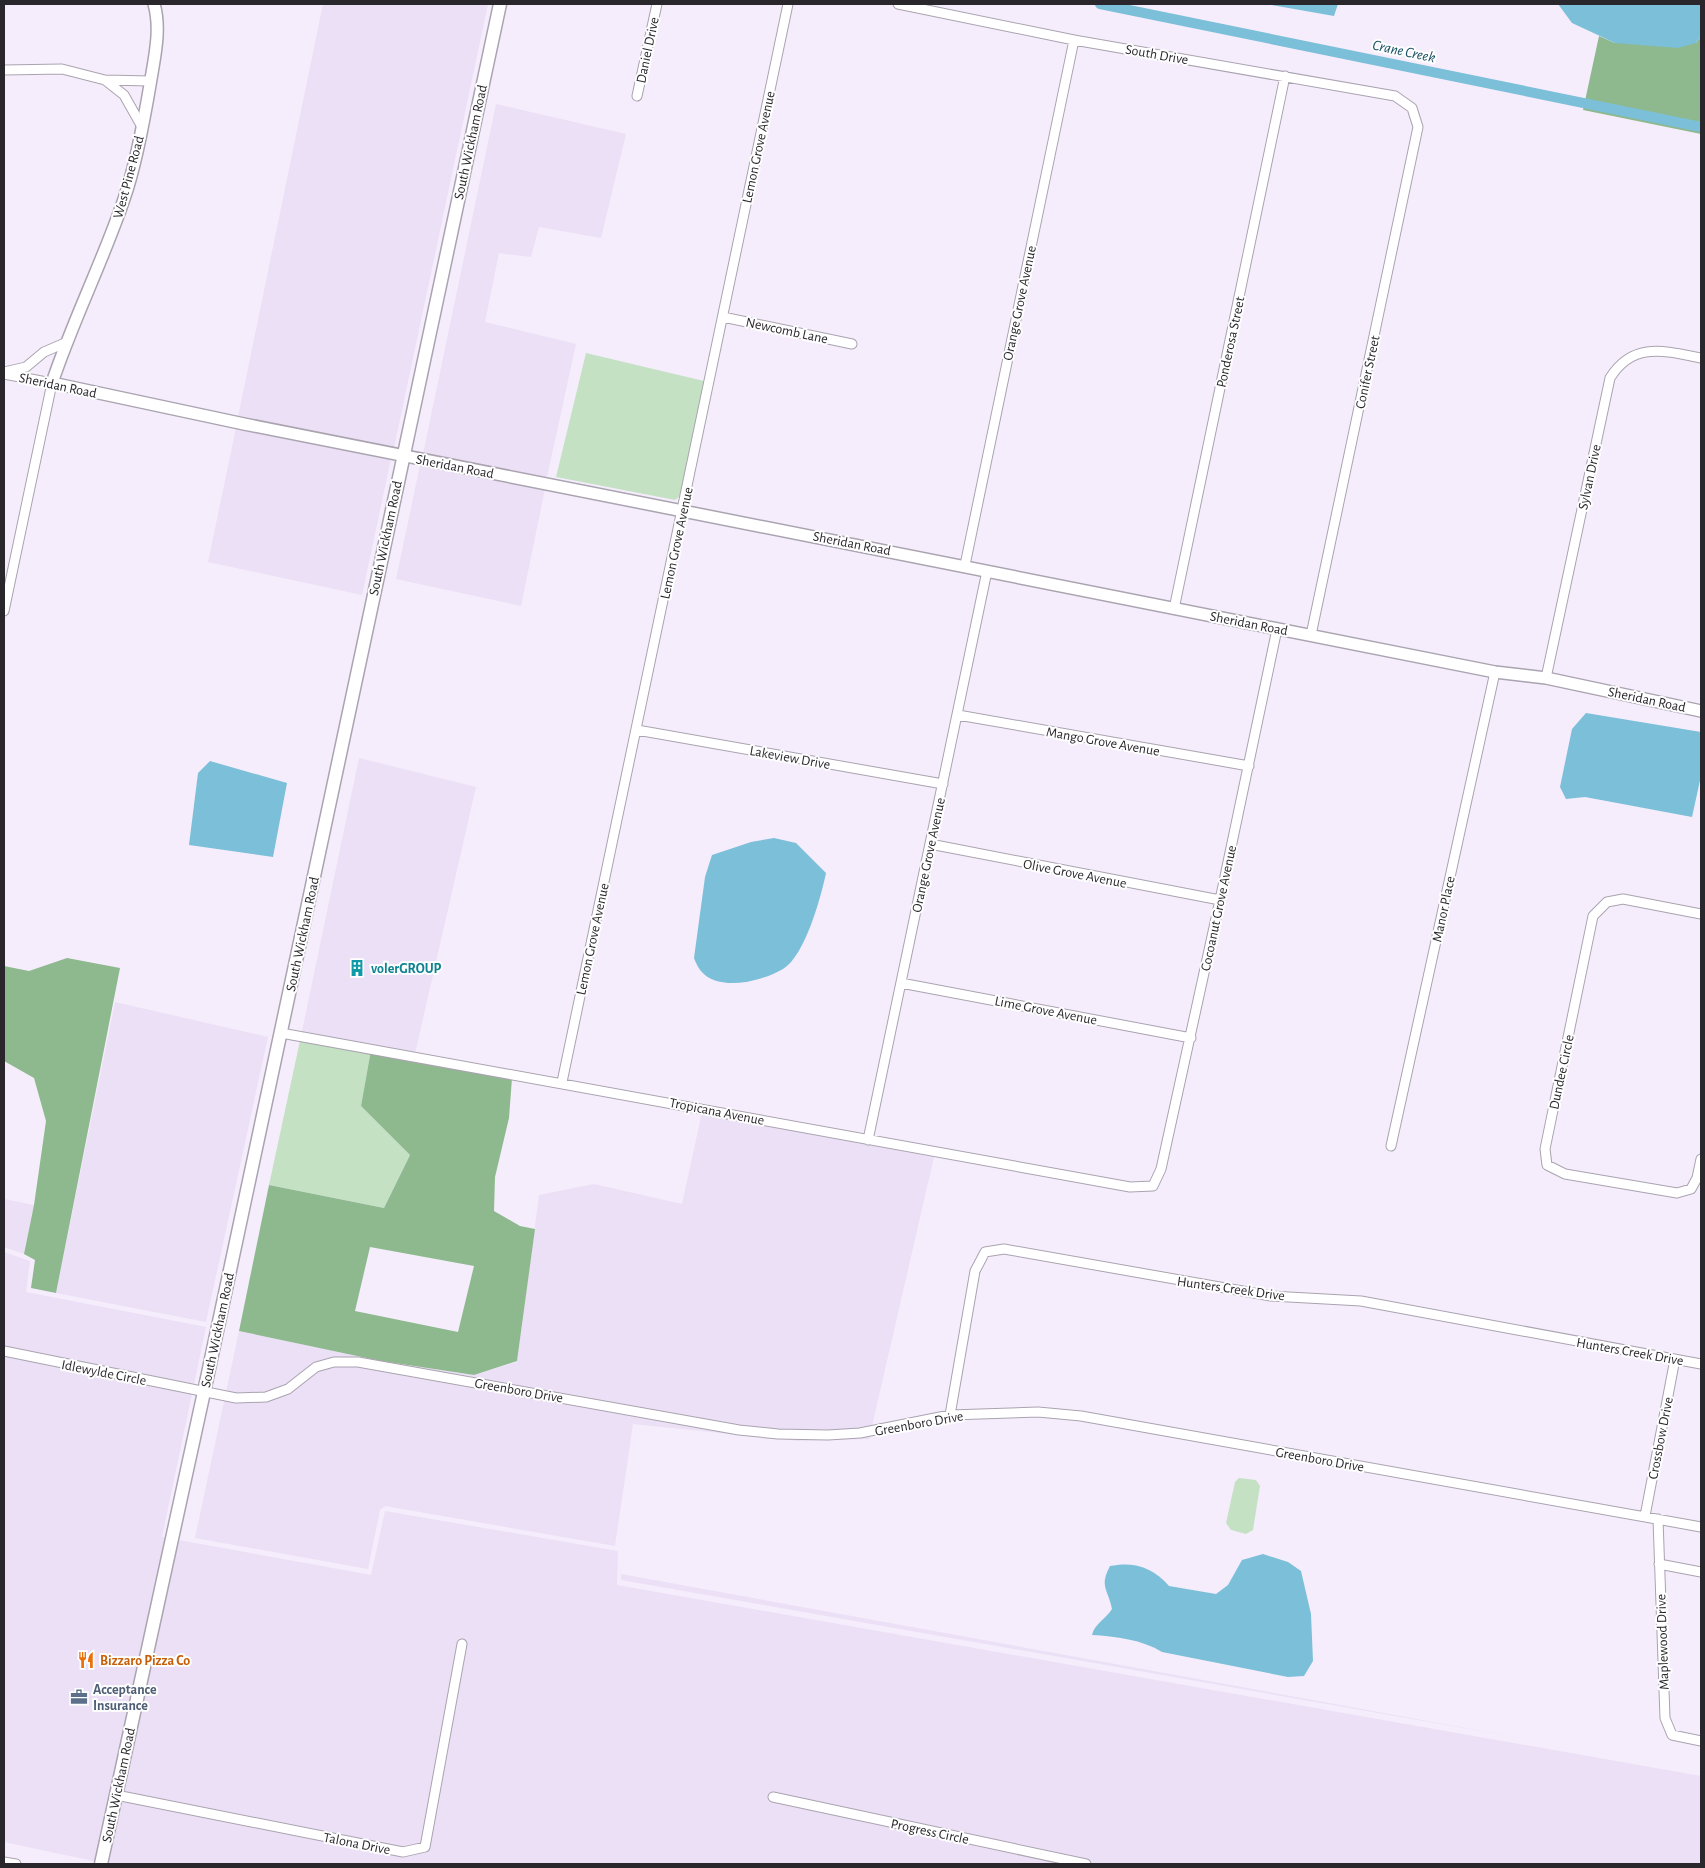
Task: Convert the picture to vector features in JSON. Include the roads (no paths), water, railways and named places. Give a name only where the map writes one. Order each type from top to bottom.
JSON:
[{"type":"main road","name":"South Wickham Road","points":[[101,1864],[204,1392],[500,4]]},
{"type":"street","name":"West Pine Road","points":[[4,610],[52,383],[65,343],[125,196],[142,125],[157,41],[154,4]]},
{"type":"street","name":"Daniel Drive","points":[[637,96],[657,4]]},
{"type":"street","name":"Lemon Grove Avenue","points":[[562,1082],[788,4]]},
{"type":"street","name":"South Drive","points":[[898,4],[1074,40],[1395,96],[1412,108]]},
{"type":"street","name":"Orange Grove Avenue","points":[[965,566],[1074,40]]},
{"type":"street","points":[[4,70],[62,69],[104,80],[150,81]]},
{"type":"street","name":"Ponderosa Street","points":[[1174,609],[1285,76]]},
{"type":"street","points":[[104,80],[124,95],[142,125]]},
{"type":"street","name":"Conifer Street","points":[[1311,635],[1418,127],[1412,108]]},
{"type":"street","name":"Newcomb Lane","points":[[723,316],[852,344]]},
{"type":"street","points":[[4,373],[26,367],[44,352],[65,343]]},
{"type":"street","name":"Sylvan Drive","points":[[1546,678],[1610,378],[1618,366],[1634,354],[1659,350],[1701,358]]},
{"type":"street","name":"Sheridan Road","points":[[4,373],[403,456],[1495,672],[1546,678],[1701,711]]},
{"type":"street","name":"Orange Grove Avenue","points":[[868,1140],[944,784],[987,571]]},
{"type":"street","name":"Cocoanut Grove Avenue","points":[[1153,1186],[1161,1169],[1191,1038],[1277,629]]},
{"type":"street","name":"Manor Place","points":[[1391,1146],[1495,672]]},
{"type":"street","name":"Mango Grove Avenue","points":[[958,715],[1248,766]]},
{"type":"street","name":"Lakeview Drive","points":[[637,730],[944,784]]},
{"type":"street","name":"Olive Grove Avenue","points":[[930,844],[1220,900]]},
{"type":"street","name":"Dundee Circle","points":[[1701,914],[1623,899],[1606,902],[1593,916],[1545,1149],[1547,1165],[1565,1174],[1677,1193],[1691,1189],[1697,1178],[1701,1159]]},
{"type":"street","name":"Lime Grove Avenue","points":[[901,983],[1191,1038]]},
{"type":"street","name":"Tropicana Avenue","points":[[281,1032],[1130,1187],[1153,1186]]},
{"type":"street","name":"Hunters Creek Drive","points":[[950,1415],[975,1271],[985,1252],[1004,1249],[1271,1296],[1361,1301],[1701,1364]]},
{"type":"street","name":"Idlewylde Circle","points":[[4,1351],[204,1392]]},
{"type":"street","name":"Crossbow Drive","points":[[1645,1516],[1675,1359]]},
{"type":"street","name":"Greenboro Drive","points":[[204,1392],[236,1398],[266,1397],[288,1388],[316,1368],[334,1362],[358,1362],[739,1430],[778,1434],[828,1435],[860,1433],[950,1415],[1038,1412],[1081,1416],[1701,1527]]},
{"type":"street","name":"Maplewood Drive","points":[[1658,1519],[1665,1718],[1672,1735],[1701,1741]]},
{"type":"street","points":[[1659,1564],[1701,1572]]},
{"type":"street","name":"Talona Drive","points":[[116,1795],[403,1852],[424,1847],[462,1644]]},
{"type":"street","name":"Progress Circle","points":[[773,1797],[1086,1864]]},
{"type":"street","points":[[4,1862],[16,1864]]},
{"type":"water","points":[[1266,4],[1338,4],[1334,16]]},
{"type":"water","points":[[1558,4],[1701,4],[1701,36],[1696,43],[1678,48],[1615,43],[1572,23]]},
{"type":"water","points":[[1586,713],[1701,732],[1701,776],[1692,817],[1585,797],[1566,799],[1560,787],[1572,729]]},
{"type":"water","points":[[210,761],[287,783],[273,857],[189,845],[198,773]]},
{"type":"water","points":[[774,838],[796,843],[826,873],[816,910],[805,939],[791,962],[783,969],[763,978],[735,983],[711,979],[699,969],[694,958],[705,877],[712,855],[751,842]]},
{"type":"water","points":[[1263,1554],[1288,1562],[1301,1571],[1311,1614],[1313,1661],[1304,1676],[1288,1677],[1162,1652],[1146,1644],[1128,1639],[1092,1635],[1096,1627],[1112,1609],[1105,1588],[1105,1579],[1110,1566],[1127,1564],[1143,1567],[1157,1575],[1169,1586],[1216,1594],[1228,1585],[1242,1560]]},
{"type":"waterway","name":"Crane Creek","points":[[1100,4],[1701,127]]},
{"type":"place","name":"volerGROUP","points":[[357,968]]},
{"type":"place","name":"Bizzaro Pizza Co","points":[[86,1660]]},
{"type":"place","name":"Acceptance Insurance","points":[[79,1697]]}]
